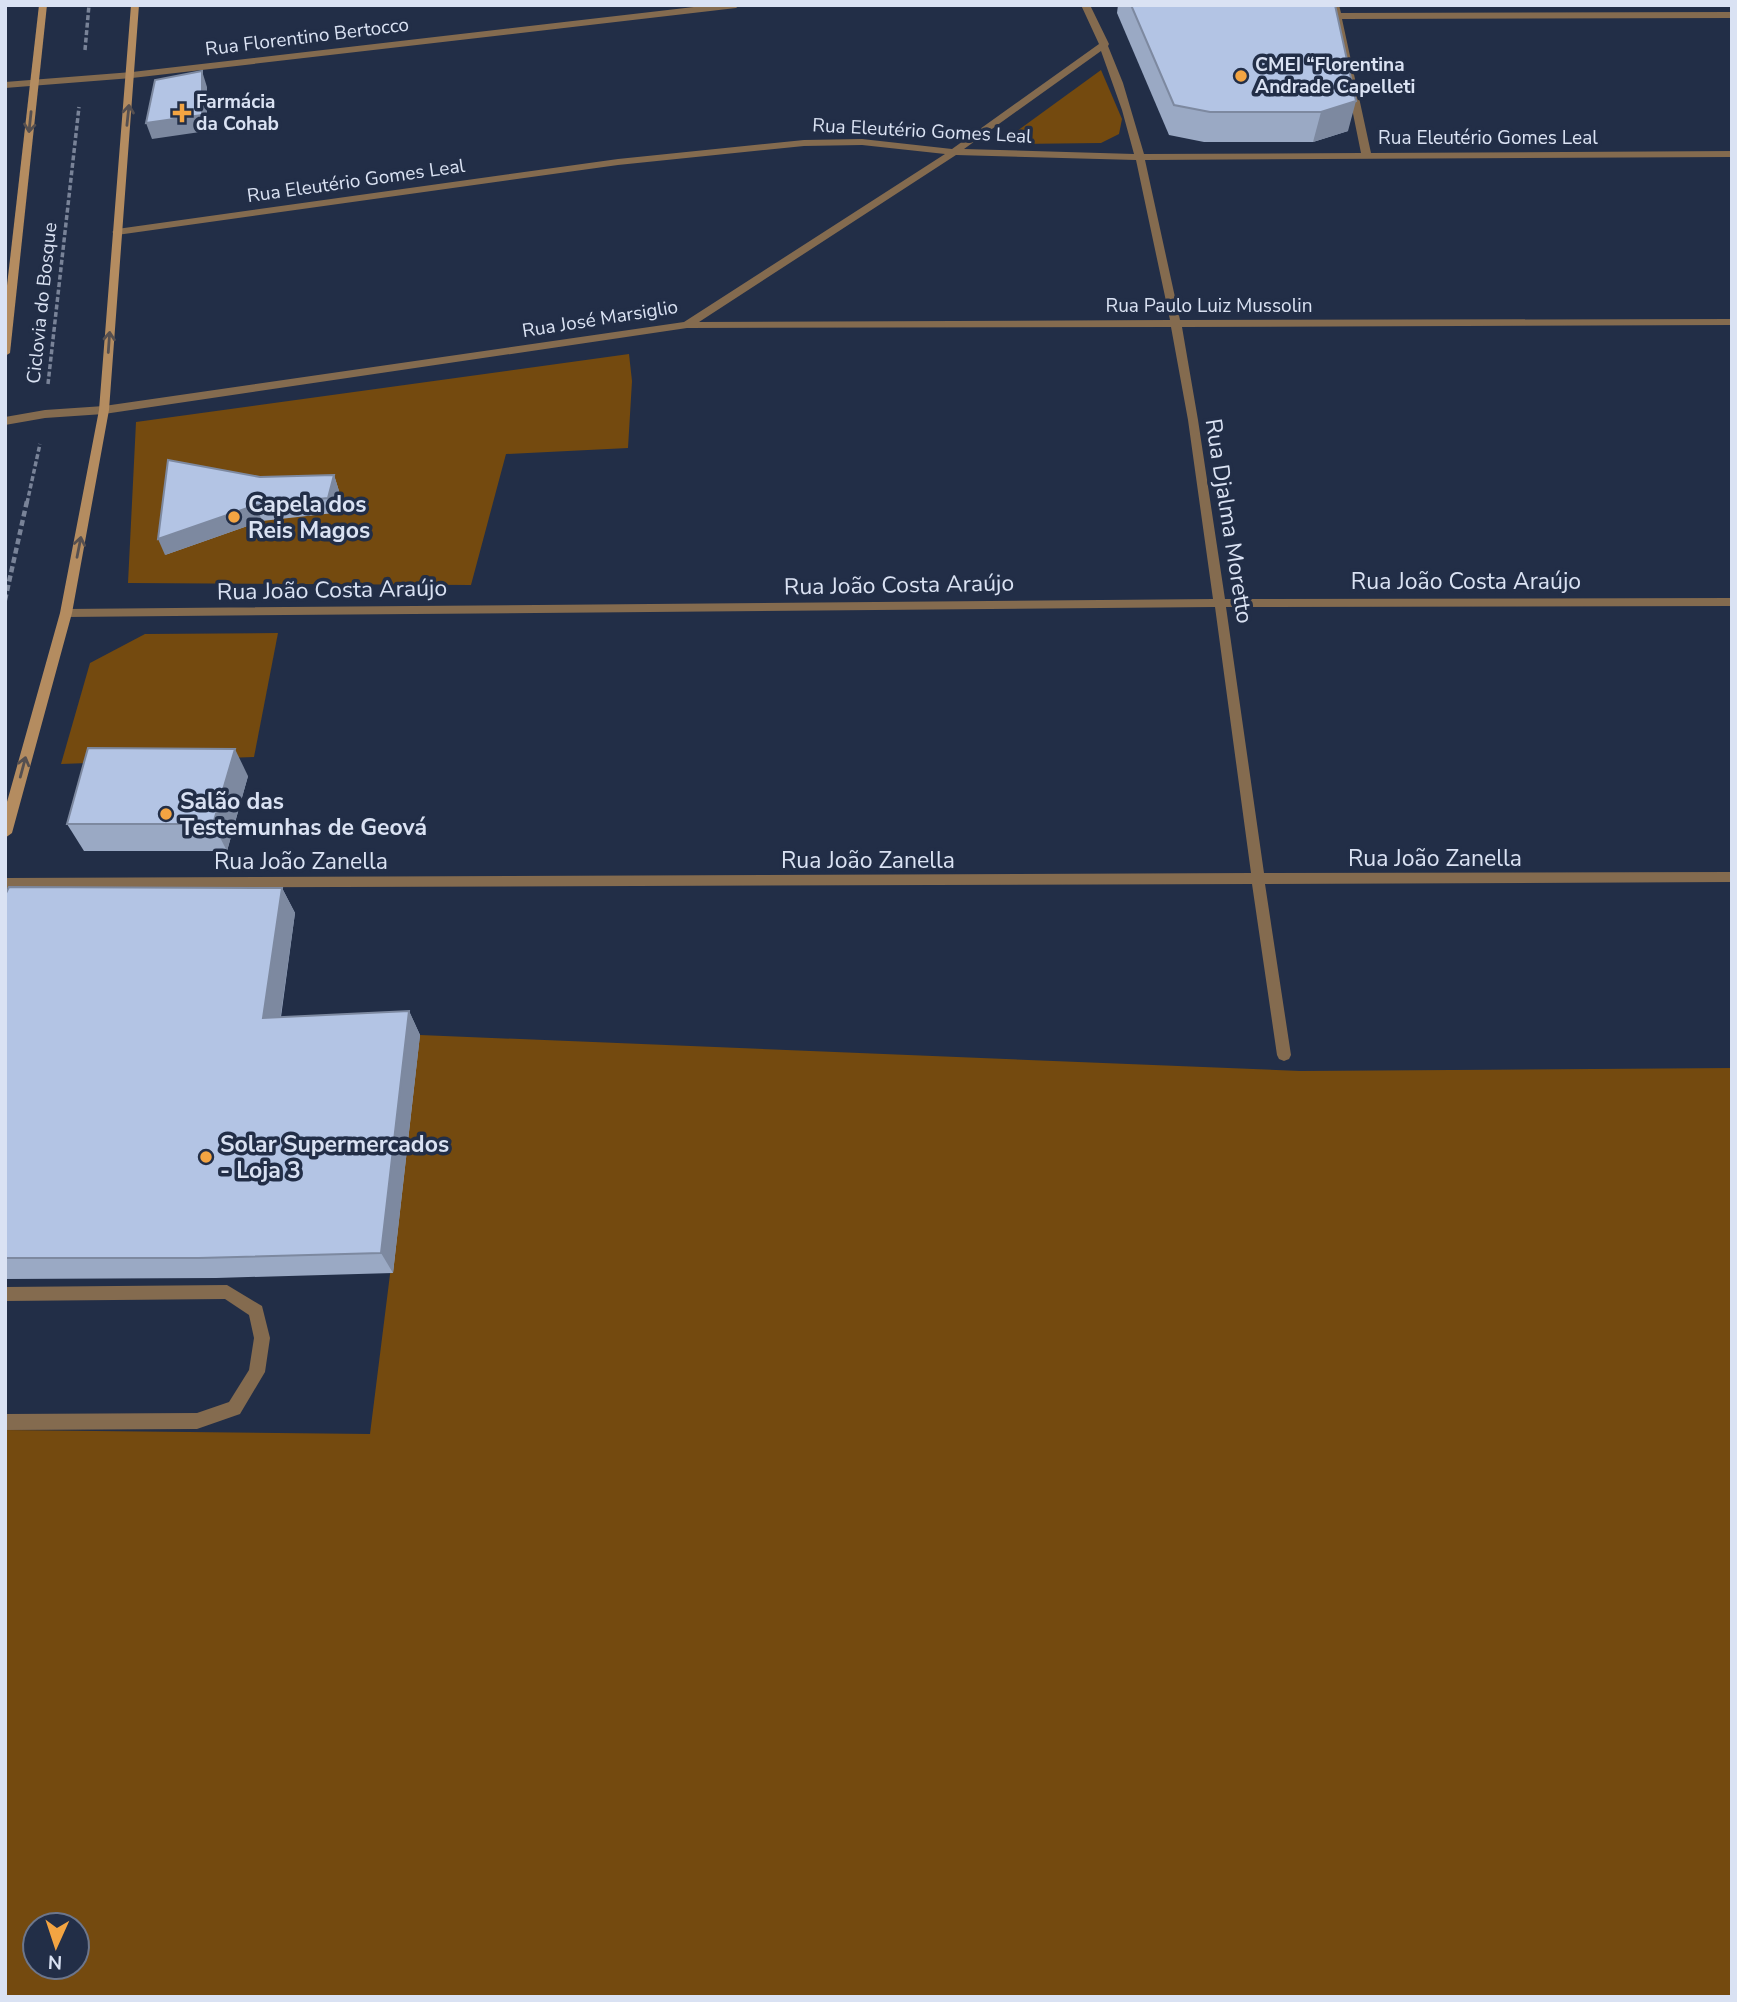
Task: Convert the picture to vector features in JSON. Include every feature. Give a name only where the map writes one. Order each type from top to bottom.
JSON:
[{"type":"main road","points":[[5,353],[43,5]]},
{"type":"main road","points":[[5,833],[66,613],[104,410],[132,75],[135,5]]},
{"type":"street","name":"Rua Florentino Bertocco","points":[[5,85],[132,75],[736,5]]},
{"type":"street","name":"Rua Djalma Moretto","points":[[1085,5],[1105,44],[1122,89],[1177,323],[1222,603],[1257,880],[1284,1055]]},
{"type":"street","points":[[1335,5],[1367,157]]},
{"type":"street","points":[[1339,16],[1732,15]]},
{"type":"street","name":"Rua José Marsiglio","points":[[5,421],[45,414],[104,410],[687,325],[954,152],[1105,44]]},
{"type":"street","name":"Rua Eleutério Gomes Leal","points":[[117,232],[618,162],[752,146],[862,142],[954,152],[1140,157],[1732,154]]},
{"type":"street","name":"Rua Paulo Luiz Mussolin","points":[[687,325],[1732,322]]},
{"type":"street","name":"Rua João Costa Araújo","points":[[66,613],[1222,603],[1732,602]]},
{"type":"street","name":"Rua João Zanella","points":[[5,883],[1732,877]]},
{"type":"street","points":[[5,1294],[227,1292],[256,1311],[262,1338],[257,1372],[234,1408],[197,1421],[5,1422]]},
{"type":"path","name":"Ciclovia do Bosque","points":[[5,600],[40,448],[45,414],[89,5]]},
{"type":"shaded area","points":[[1101,70],[1122,119],[1119,134],[1101,143],[1014,144],[1013,134]]},
{"type":"shaded area","points":[[629,354],[632,381],[628,448],[506,454],[471,585],[128,583],[136,422]]},
{"type":"shaded area","points":[[278,633],[254,757],[61,764],[90,663],[145,634]]},
{"type":"shaded area","points":[[420,1035],[1300,1071],[1732,1068],[1732,1997],[5,1997],[5,1430],[370,1434]]},
{"type":"building","name":"CMEI “Florentina Andrade Capelleti","points":[[1131,5],[1335,5],[1356,101],[1321,112],[1210,112],[1174,105]]},
{"type":"building","points":[[202,71],[202,115],[146,123],[155,80]]},
{"type":"building","points":[[168,460],[260,477],[334,475],[328,498],[256,505],[158,539]]},
{"type":"building","points":[[88,748],[235,749],[213,824],[67,824]]},
{"type":"building","name":"Solar Supermercados - Loja 3","points":[[9,887],[282,888],[263,1018],[409,1011],[381,1253],[199,1258],[5,1258],[5,895]]},
{"type":"place","name":"CMEI “Florentina Andrade Capelleti","points":[[1241,76]]},
{"type":"place","name":"Farmácia da Cohab","points":[[182,113]]},
{"type":"place","name":"Capela dos Reis Magos","points":[[234,517]]},
{"type":"place","name":"Salão das Testemunhas de Geová","points":[[166,814]]},
{"type":"place","name":"Solar Supermercados - Loja 3","points":[[206,1157]]}]
